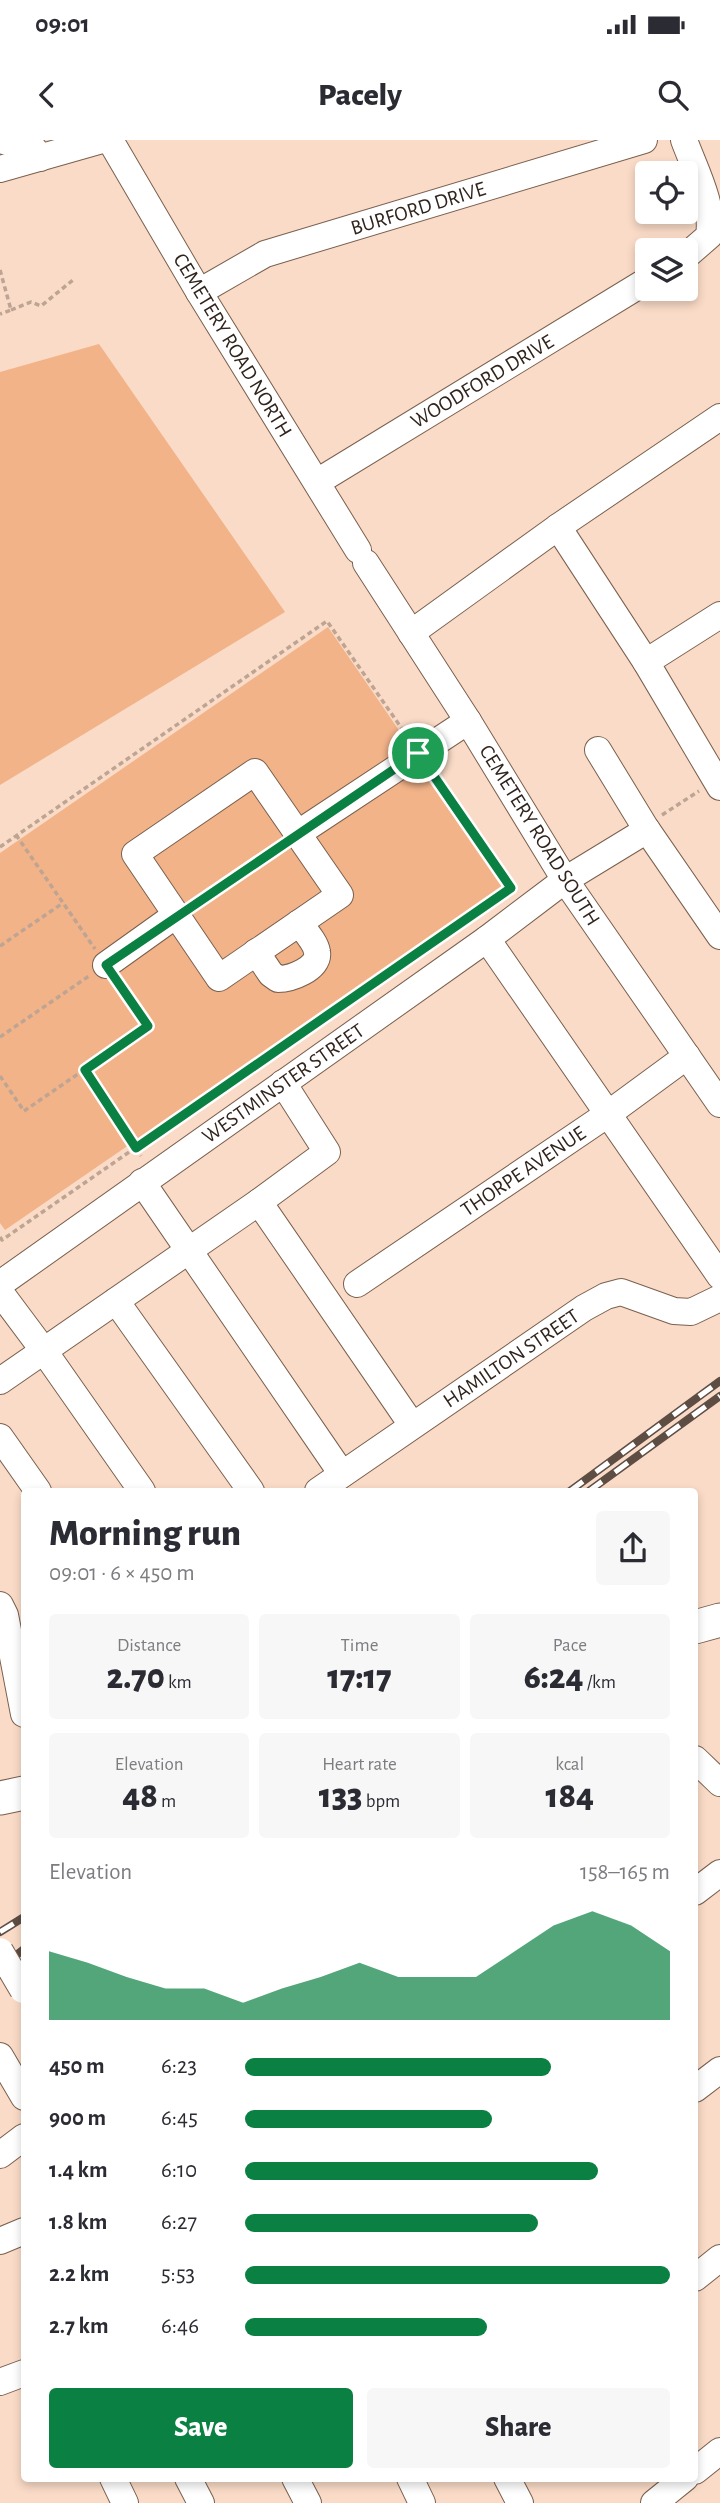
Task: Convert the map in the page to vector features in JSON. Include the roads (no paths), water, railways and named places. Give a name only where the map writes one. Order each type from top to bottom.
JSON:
[{"type":"main road","points":[[698,1626],[720,1620]]},
{"type":"main road","points":[[0,1798],[21,1794]]},
{"type":"street","points":[[0,140],[33,148],[40,158]]},
{"type":"street","points":[[0,169],[102,140]]},
{"type":"street","name":"CEMETERY ROAD NORTH","points":[[110,140],[199,292],[362,556]]},
{"type":"street","name":"BURFORD DRIVE","points":[[199,292],[265,254],[644,140]]},
{"type":"street","points":[[684,140],[707,203],[711,222],[709,236],[698,246]]},
{"type":"street","name":"WOODFORD DRIVE","points":[[317,482],[635,288]]},
{"type":"street","points":[[411,633],[558,527],[720,417]]},
{"type":"street","points":[[558,527],[646,662],[718,784]]},
{"type":"street","name":"CEMETERY ROAD SOUTH","points":[[362,556],[468,721],[565,880],[720,1104]]},
{"type":"street","points":[[646,662],[720,615]]},
{"type":"street","points":[[297,834],[468,721]]},
{"type":"street","points":[[598,750],[646,828],[720,936]]},
{"type":"street","points":[[255,772],[340,895],[219,978],[176,915],[135,854],[255,772]]},
{"type":"street","name":"WESTMINSTER STREET","points":[[0,1284],[487,939],[565,880],[646,828]]},
{"type":"street","points":[[106,965],[176,915]]},
{"type":"street","points":[[256,952],[271,974],[278,979],[295,976],[313,964],[318,950],[299,923]]},
{"type":"street","points":[[487,939],[720,1276]]},
{"type":"street","name":"THORPE AVENUE","points":[[357,1284],[608,1114],[687,1056]]},
{"type":"street","points":[[0,1381],[327,1152],[284,1083]]},
{"type":"street","points":[[142,1182],[342,1474]]},
{"type":"street","points":[[259,1202],[412,1425]]},
{"type":"street","points":[[0,1292],[140,1488]]},
{"type":"street","name":"HAMILTON STREET","points":[[322,1488],[584,1308],[606,1296],[621,1292],[674,1311],[691,1312],[720,1298]]},
{"type":"street","points":[[116,1301],[249,1488]]},
{"type":"street","points":[[0,1437],[36,1488]]},
{"type":"street","points":[[7,1611],[21,1696]]},
{"type":"street","points":[[698,1762],[720,1783]]},
{"type":"street","points":[[698,1890],[720,1873]]},
{"type":"street","points":[[0,1951],[21,1986]]},
{"type":"street","points":[[0,2056],[21,2092]]},
{"type":"street","points":[[698,2087],[720,2070]]},
{"type":"street","points":[[0,2155],[21,2139]]},
{"type":"street","points":[[0,2241],[21,2232]]},
{"type":"street","points":[[698,2276],[720,2258]]},
{"type":"street","points":[[0,2382],[21,2374]]},
{"type":"street","points":[[698,2469],[720,2451]]},
{"type":"street","points":[[115,2482],[125,2503]]},
{"type":"street","points":[[190,2482],[201,2503]]},
{"type":"street","points":[[297,2482],[308,2503]]},
{"type":"street","points":[[412,2482],[422,2503]]},
{"type":"street","points":[[510,2482],[520,2503]]},
{"type":"street","points":[[654,2503],[680,2482]]},
{"type":"railway","points":[[574,1488],[720,1381]]},
{"type":"railway","points":[[593,1488],[720,1396]]},
{"type":"railway","points":[[0,1932],[21,1919]]},
{"type":"railway","points":[[0,1968],[21,1951]]}]
